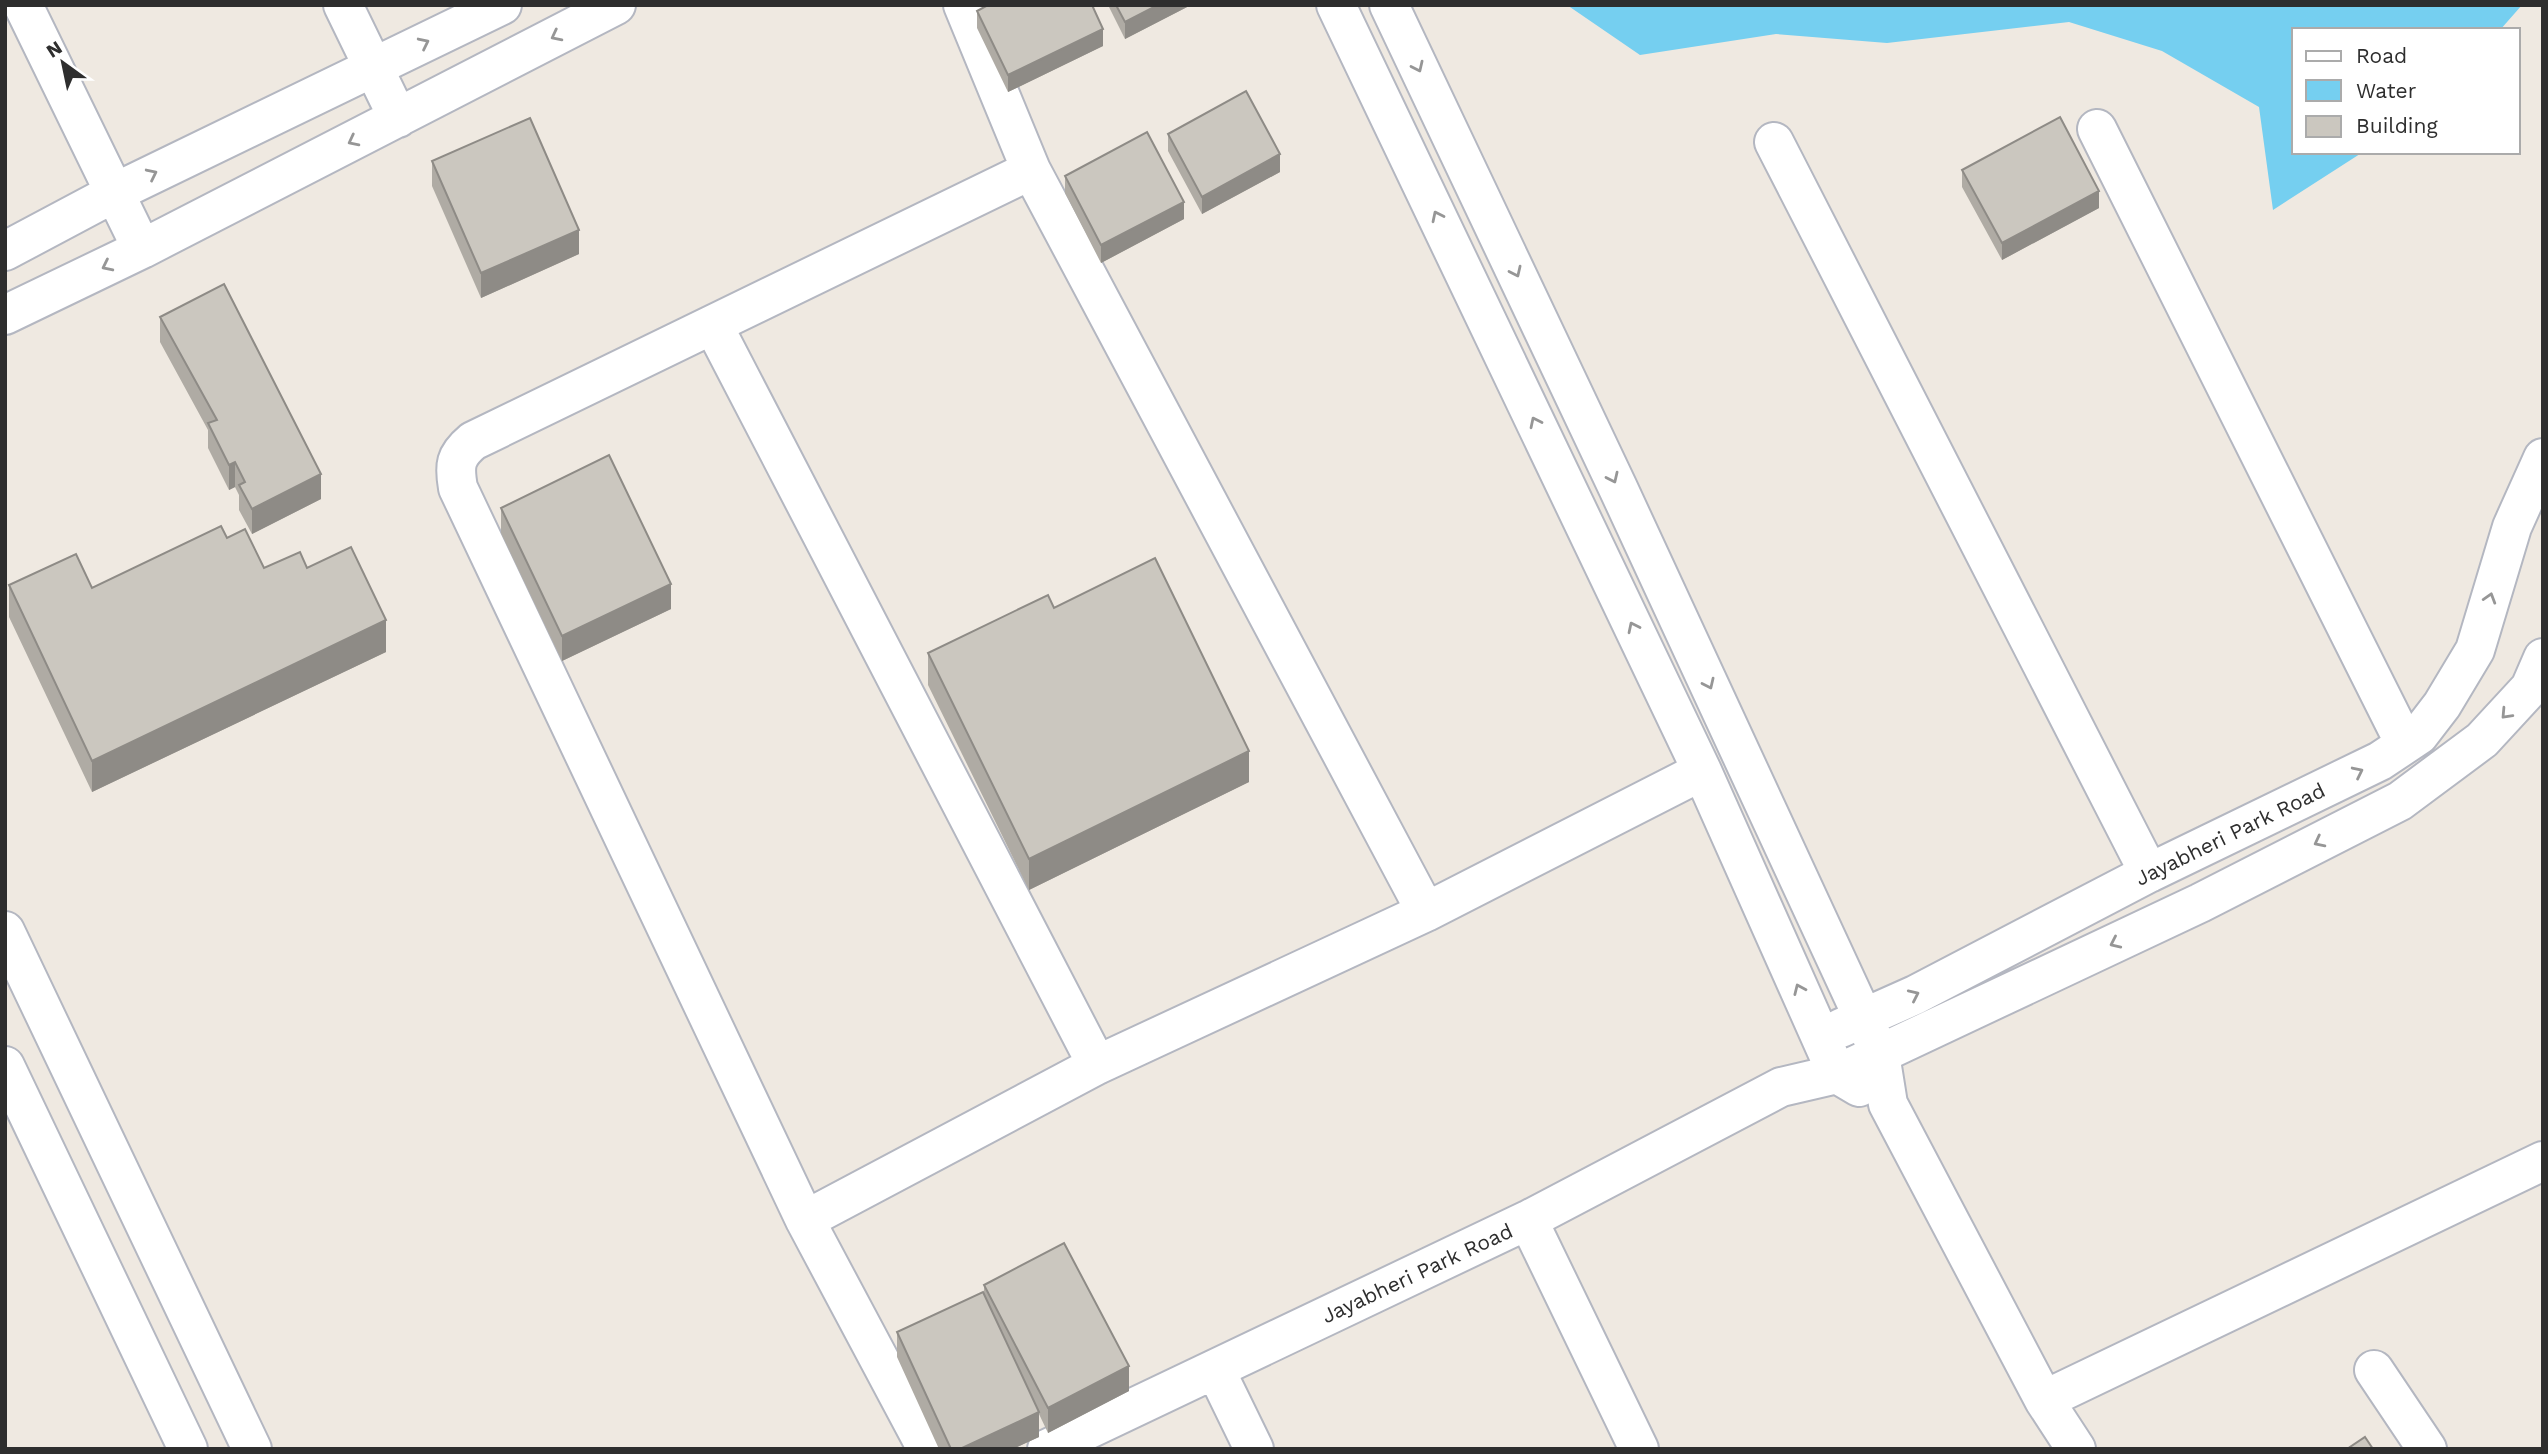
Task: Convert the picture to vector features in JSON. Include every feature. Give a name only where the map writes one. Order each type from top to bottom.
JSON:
[{"type":"street","points":[[23,5],[142,249]]},
{"type":"street","points":[[343,5],[398,118]]},
{"type":"street","points":[[5,251],[116,192],[502,5]]},
{"type":"street","points":[[5,315],[142,249],[616,5]]},
{"type":"street","points":[[963,5],[1031,170],[1426,912]]},
{"type":"street","points":[[1336,5],[1702,771],[1837,1074],[1888,1104]]},
{"type":"street","points":[[1389,5],[1618,488],[1880,1054],[1888,1104],[2044,1400],[2076,1449]]},
{"type":"street","points":[[2096,129],[2405,744]]},
{"type":"street","points":[[1774,142],[2149,873]]},
{"type":"street","points":[[927,1449],[804,1220],[458,488],[455,473],[459,452],[472,441],[1031,170]]},
{"type":"street","points":[[713,325],[1097,1065]]},
{"type":"street","name":"Jayabheri Park Road","points":[[1781,1087],[1821,1037],[1915,995],[2149,873],[2380,761],[2419,735],[2442,705],[2475,650],[2512,527],[2543,458]]},
{"type":"street","name":"Jayabheri Park Road","points":[[1047,1449],[1528,1220],[1781,1087],[1837,1074],[2200,903],[2400,802],[2482,740],[2530,688],[2543,659]]},
{"type":"street","points":[[804,1220],[1097,1065],[1426,912],[1702,771]]},
{"type":"street","points":[[5,931],[252,1449]]},
{"type":"street","points":[[5,1066],[188,1449]]},
{"type":"street","points":[[2044,1400],[2543,1161]]},
{"type":"street","points":[[1528,1220],[1639,1449]]},
{"type":"street","points":[[1215,1369],[1254,1449]]},
{"type":"street","points":[[2374,1370],[2427,1449]]},
{"type":"water","points":[[1567,5],[2522,5],[2502,28],[2292,28],[2292,154],[2360,154],[2273,210],[2259,107],[2162,51],[2069,22],[1887,43],[1776,34],[1640,55]]},
{"type":"building","points":[[988,5],[1092,5],[1103,29],[1008,75],[977,11]]},
{"type":"building","points":[[1116,5],[1158,5],[1125,22]]},
{"type":"building","points":[[1246,91],[1280,154],[1202,197],[1168,134]]},
{"type":"building","points":[[2060,117],[2099,191],[2002,243],[1962,170]]},
{"type":"building","points":[[530,118],[579,230],[481,273],[432,161]]},
{"type":"building","points":[[1147,132],[1184,202],[1101,245],[1065,176]]},
{"type":"building","points":[[224,284],[321,474],[252,509],[239,485],[245,482],[235,462],[229,465],[208,423],[217,420],[160,317]]},
{"type":"building","points":[[609,455],[671,584],[562,636],[501,508]]},
{"type":"building","points":[[221,526],[227,538],[245,529],[264,568],[300,552],[307,568],[351,547],[386,620],[92,761],[9,585],[76,554],[92,588]]},
{"type":"building","points":[[1155,558],[1249,751],[1029,859],[928,653],[1048,595],[1054,608]]},
{"type":"building","points":[[1064,1243],[1129,1366],[1048,1408],[984,1285]]},
{"type":"building","points":[[983,1292],[1039,1412],[960,1449],[951,1449],[897,1332]]},
{"type":"building","points":[[2365,1437],[2373,1449],[2347,1449]]}]
